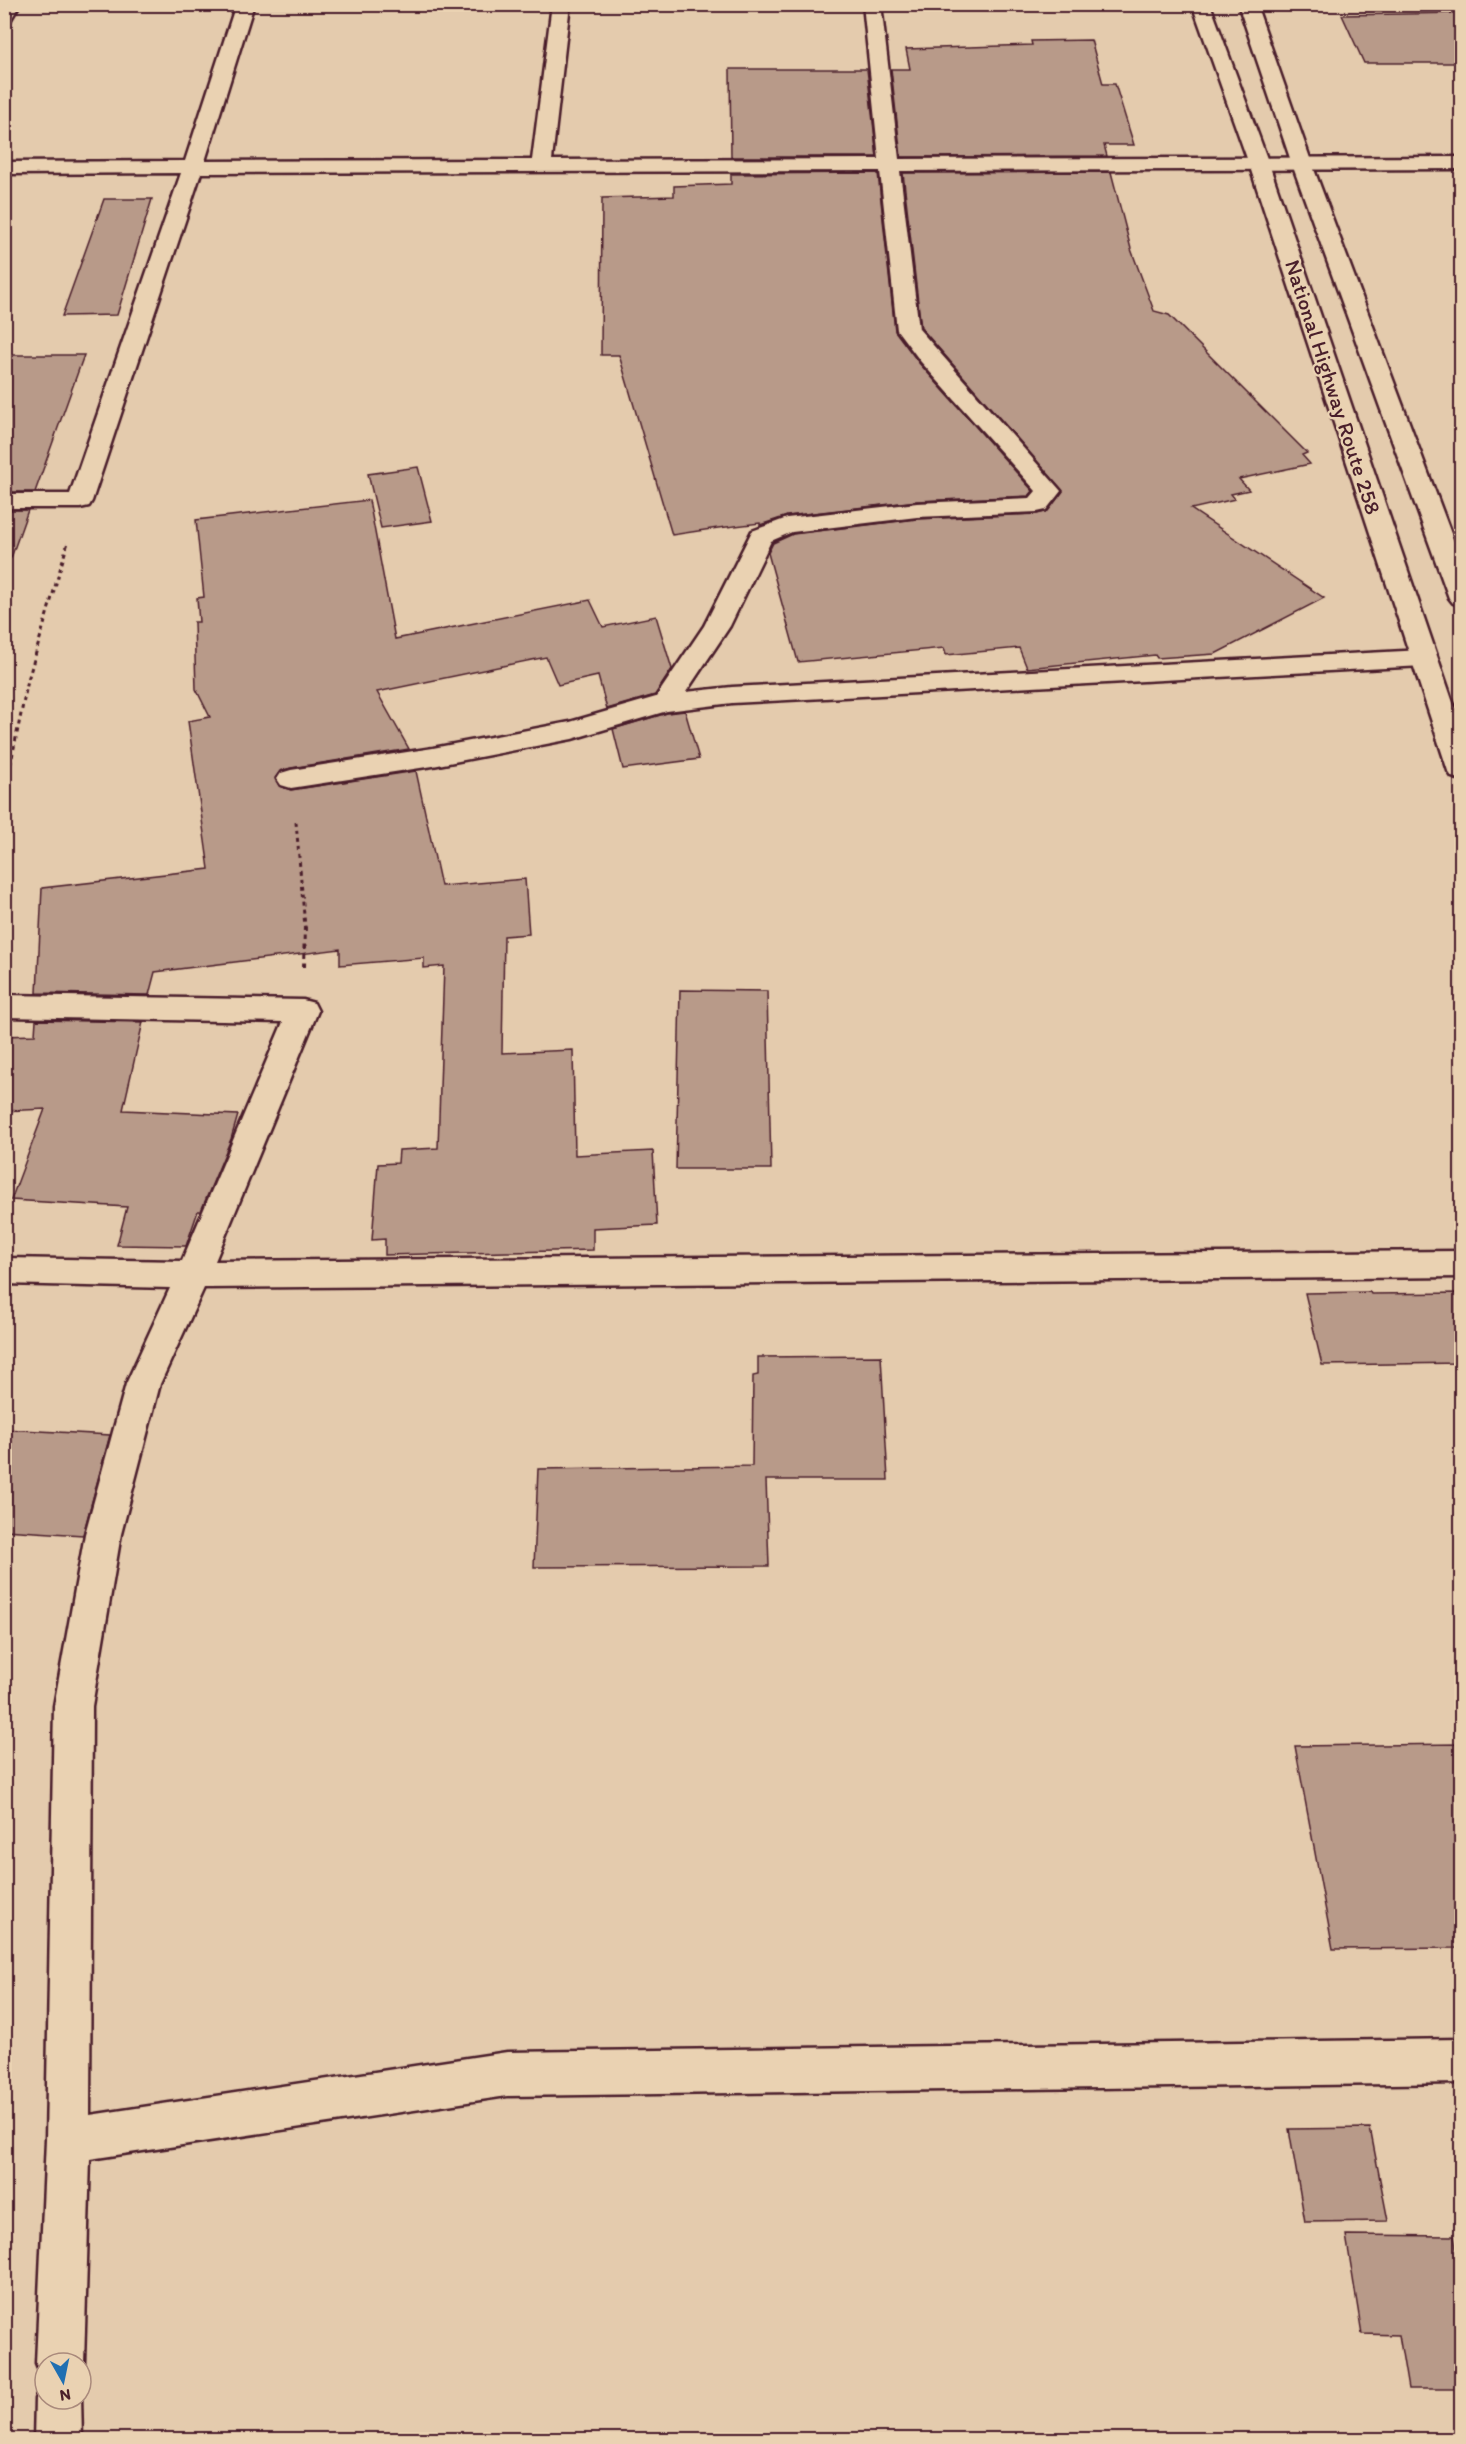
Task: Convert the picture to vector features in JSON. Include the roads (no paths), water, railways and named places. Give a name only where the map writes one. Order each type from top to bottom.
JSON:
[{"type":"main road","points":[[4,17],[11,4]]},
{"type":"main road","points":[[4,501],[80,501],[193,168],[245,4]]},
{"type":"main road","points":[[541,166],[561,4]]},
{"type":"main road","points":[[665,703],[717,626],[761,536],[787,525],[917,510],[1037,505],[1049,491],[929,357],[908,330],[872,4]]},
{"type":"main road","name":"National Highway Route 258","points":[[1201,4],[1259,164],[1461,771]]},
{"type":"main road","name":"National Highway Route 258","points":[[1246,4],[1302,164],[1453,553],[1461,598]]},
{"type":"main road","points":[[4,168],[1461,163]]},
{"type":"main road","points":[[291,779],[433,757],[561,732],[665,703],[732,695],[1423,658]]},
{"type":"main road","points":[[4,1006],[303,1011],[193,1275],[143,1384],[103,1534],[74,1706],[68,2140],[60,2351]]},
{"type":"main road","points":[[4,1271],[193,1275],[1461,1264]]},
{"type":"main road","points":[[68,2140],[507,2074],[1461,2061]]},
{"type":"main road","points":[[58,2439],[59,2411]]}]
